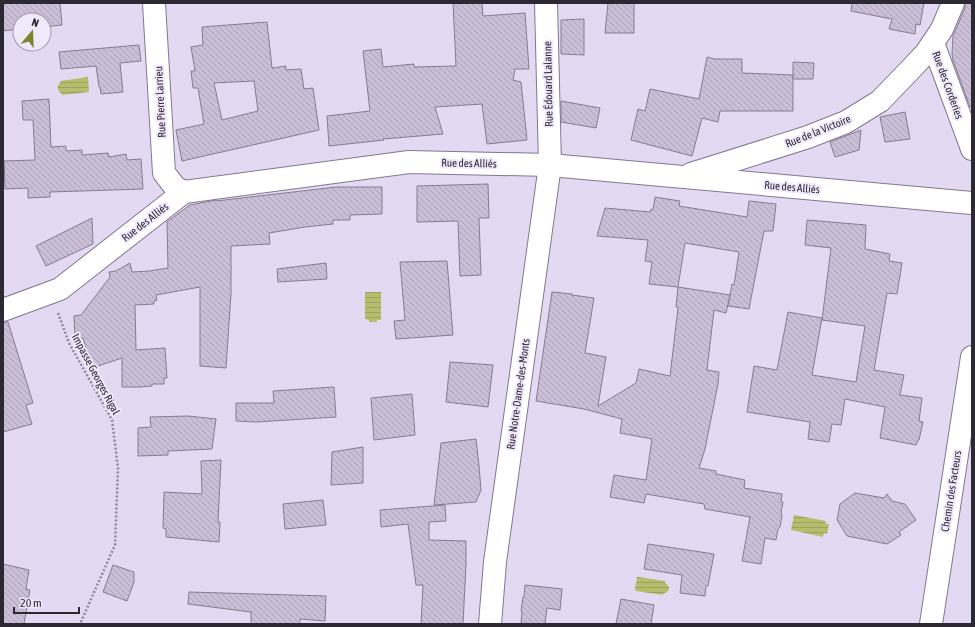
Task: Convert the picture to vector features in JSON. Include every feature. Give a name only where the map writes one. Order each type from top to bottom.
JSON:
[{"type":"street","name":"Rue Pierre Larrieu","points":[[154,3],[164,173],[175,187],[184,192]]},
{"type":"street","name":"Rue Édouard Lalanne","points":[[546,3],[550,165]]},
{"type":"street","name":"Rue de la Victoire","points":[[682,177],[808,137],[846,122],[880,101],[926,53],[942,29],[953,3]]},
{"type":"street","name":"Rue des Corderies","points":[[933,43],[972,149]]},
{"type":"street","name":"Rue des Alliés","points":[[3,310],[60,290],[184,192],[409,162],[550,165],[972,203]]},
{"type":"street","name":"Rue Notre-Dame-des-Monts","points":[[490,624],[494,562],[550,165]]},
{"type":"street","name":"Chemin des Facteurs","points":[[931,624],[972,358]]},
{"type":"path","name":"Impasse Georges Rigal","points":[[50,294],[69,343],[112,420],[118,468],[115,545],[80,624]]},
{"type":"shaded area","points":[[88,77],[89,92],[62,95],[58,90],[60,81]]},
{"type":"shaded area","points":[[365,292],[381,292],[381,320],[377,320],[377,322],[369,322],[369,320],[365,319]]},
{"type":"shaded area","points":[[794,515],[826,521],[825,523],[829,524],[827,534],[824,533],[823,537],[791,530]]},
{"type":"shaded area","points":[[637,577],[665,581],[669,587],[669,590],[663,595],[636,591]]},
{"type":"building","points":[[3,3],[60,3],[62,25],[52,26],[52,12],[12,12],[12,30],[3,31]]},
{"type":"building","points":[[453,3],[482,3],[483,16],[525,13],[529,69],[515,69],[513,80],[521,82],[527,140],[487,144],[482,104],[435,107],[443,134],[383,139],[384,140],[329,146],[327,116],[370,111],[363,51],[381,49],[383,67],[414,64],[414,67],[456,66]]},
{"type":"building","points":[[608,3],[634,3],[634,33],[605,33]]},
{"type":"building","points":[[852,3],[924,3],[920,25],[916,24],[915,34],[889,29],[892,19],[851,11]]},
{"type":"building","points":[[965,3],[972,3],[972,106],[970,107],[952,54],[953,36],[965,8]]},
{"type":"building","points":[[584,19],[584,55],[561,54],[561,20]]},
{"type":"building","points":[[267,22],[272,68],[286,66],[286,70],[301,69],[304,89],[313,88],[319,130],[182,161],[176,130],[204,124],[198,88],[193,88],[191,71],[195,71],[191,47],[203,45],[202,27]],"holes":[[[254,81],[258,111],[222,120],[214,83]]]},
{"type":"building","points":[[139,45],[141,61],[120,63],[123,92],[101,94],[96,66],[61,69],[59,52]]},
{"type":"building","points":[[707,57],[715,59],[742,59],[742,73],[793,75],[793,111],[720,111],[718,122],[702,118],[692,156],[631,140],[638,109],[645,111],[650,89],[699,99]]},
{"type":"building","points":[[793,62],[814,63],[813,79],[793,79]]},
{"type":"building","points":[[49,99],[51,147],[66,146],[66,151],[82,150],[82,155],[108,153],[109,157],[126,154],[127,160],[141,159],[143,189],[50,192],[50,197],[28,198],[28,188],[5,189],[4,161],[35,160],[33,120],[23,120],[22,101]]},
{"type":"building","points":[[561,101],[600,108],[596,128],[561,122]]},
{"type":"building","points":[[905,112],[910,139],[885,142],[880,117]]},
{"type":"building","points":[[861,130],[859,150],[835,157],[830,142]]},
{"type":"building","points":[[488,184],[489,218],[479,218],[481,275],[460,276],[458,221],[417,222],[417,186]]},
{"type":"building","points":[[336,187],[382,187],[382,214],[350,215],[350,220],[333,220],[333,224],[269,233],[270,244],[231,246],[231,294],[226,368],[200,366],[200,287],[156,295],[157,300],[154,301],[154,304],[135,305],[136,350],[165,348],[167,378],[164,378],[164,384],[152,384],[152,386],[140,387],[122,387],[122,358],[92,368],[83,338],[75,339],[74,316],[81,315],[110,277],[109,272],[116,271],[130,263],[132,272],[168,268],[167,222],[190,205],[216,200]]},
{"type":"building","points":[[655,197],[680,201],[679,206],[747,217],[749,201],[776,204],[773,231],[764,231],[749,309],[728,306],[732,284],[734,285],[739,252],[685,243],[678,287],[649,284],[652,262],[645,261],[648,240],[597,236],[605,208],[650,212],[651,209],[653,210]]},
{"type":"building","points":[[92,218],[93,244],[46,266],[36,246]]},
{"type":"building","points":[[807,220],[866,225],[865,249],[890,254],[889,261],[902,263],[897,294],[887,293],[874,370],[904,375],[900,395],[922,398],[919,421],[923,422],[919,440],[916,445],[880,438],[885,407],[845,399],[841,425],[832,424],[829,442],[808,439],[810,422],[747,412],[754,366],[777,370],[788,312],[822,318],[812,375],[856,382],[865,326],[822,320],[831,248],[805,245]]},
{"type":"building","points":[[447,261],[453,335],[396,339],[394,321],[405,320],[400,262]]},
{"type":"building","points":[[326,263],[327,279],[278,282],[277,269]]},
{"type":"building","points":[[678,287],[730,295],[726,313],[714,310],[707,370],[719,372],[718,384],[705,449],[699,468],[716,471],[716,474],[745,480],[744,488],[782,494],[781,502],[783,502],[780,527],[778,529],[776,540],[765,538],[761,564],[742,561],[750,517],[705,509],[704,504],[646,494],[644,503],[610,497],[614,475],[646,480],[652,439],[620,433],[622,419],[584,409],[536,401],[552,292],[594,298],[585,353],[606,357],[598,406],[636,383],[639,369],[670,376],[678,308],[676,307]]},
{"type":"building","points":[[3,322],[8,322],[33,403],[26,405],[32,424],[3,432]]},
{"type":"building","points":[[450,362],[493,365],[488,407],[446,402]]},
{"type":"building","points":[[334,387],[336,417],[256,422],[236,421],[236,403],[274,403],[273,391]]},
{"type":"building","points":[[412,394],[415,435],[374,440],[371,398]]},
{"type":"building","points":[[188,416],[216,419],[212,449],[168,451],[168,455],[138,456],[138,428],[151,427],[150,417]]},
{"type":"building","points":[[476,439],[481,490],[476,502],[434,505],[441,443]]},
{"type":"building","points":[[363,447],[363,483],[331,485],[332,452]]},
{"type":"building","points":[[221,460],[218,522],[220,522],[219,542],[166,537],[166,529],[163,528],[164,492],[202,494],[201,461]]},
{"type":"building","points":[[855,493],[884,498],[887,494],[892,501],[905,504],[916,520],[899,532],[901,535],[887,544],[847,536],[837,520],[840,504]]},
{"type":"building","points":[[323,500],[326,525],[285,529],[283,504]]},
{"type":"building","points":[[445,505],[446,521],[429,522],[429,540],[466,541],[463,624],[421,624],[423,585],[416,585],[408,524],[381,527],[380,510]]},
{"type":"building","points":[[648,544],[714,554],[705,596],[680,593],[682,575],[644,569]]},
{"type":"building","points":[[3,564],[29,570],[26,589],[30,590],[24,624],[3,624]]},
{"type":"building","points":[[113,565],[134,572],[134,582],[127,601],[103,592]]},
{"type":"building","points":[[525,585],[562,589],[560,610],[547,608],[545,624],[521,623],[521,611]]},
{"type":"building","points":[[189,592],[326,596],[325,621],[300,619],[300,624],[251,624],[251,612],[188,604]]},
{"type":"building","points":[[621,599],[654,605],[651,624],[616,624]]}]
